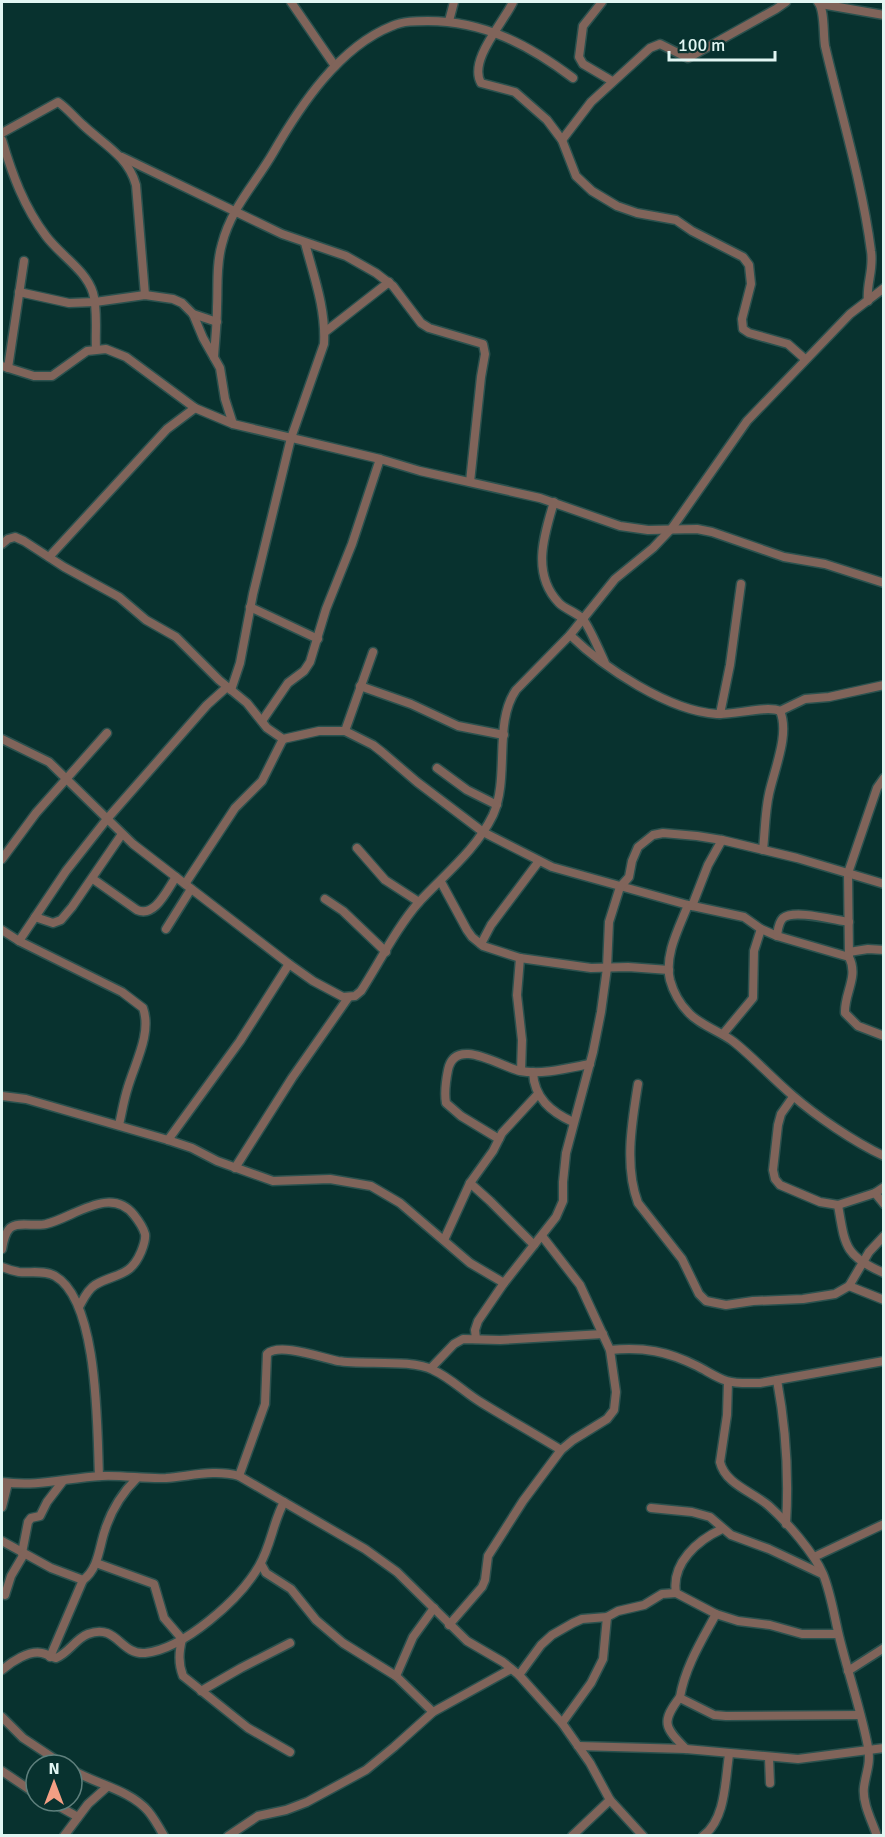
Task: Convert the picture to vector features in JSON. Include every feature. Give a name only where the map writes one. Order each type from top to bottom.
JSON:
[{"type":"street","points":[[291,2],[335,66]]},
{"type":"street","points":[[449,21],[454,2]]},
{"type":"street","points":[[513,2],[487,44],[480,62],[479,78],[482,83],[515,92],[547,120],[562,140],[576,176],[592,191],[617,206],[637,213],[676,220],[692,231],[743,257],[749,265],[751,284],[742,319],[743,329],[749,333],[788,344],[805,359]]},
{"type":"street","points":[[602,2],[583,27],[579,57],[584,64],[612,81]]},
{"type":"street","points":[[562,140],[579,116],[612,81],[655,45],[666,46],[688,58],[786,2]]},
{"type":"street","points":[[868,301],[873,265],[871,250],[825,42],[819,3],[884,15]]},
{"type":"street","points":[[214,357],[221,245],[234,210],[258,177],[294,119],[335,66],[359,45],[393,25],[449,21],[495,32],[539,54],[573,78]]},
{"type":"street","points":[[2,133],[58,102],[122,157],[305,243],[346,256],[389,282],[421,323],[429,328],[478,341],[485,347],[470,482]]},
{"type":"street","points":[[2,140],[15,182],[47,238],[91,288],[95,302],[96,349]]},
{"type":"street","points":[[122,157],[133,173],[136,184],[146,296]]},
{"type":"street","points":[[19,941],[66,871],[107,819],[207,705],[229,688],[240,663],[250,607],[291,438],[320,358],[325,332],[321,303],[305,243]]},
{"type":"street","points":[[24,261],[5,367],[34,376],[52,376],[79,355],[96,349],[106,349],[126,357],[195,408],[233,424],[554,502],[620,526],[648,530],[672,528],[712,532],[784,557],[825,564],[884,583]]},
{"type":"street","points":[[325,332],[389,282]]},
{"type":"street","points":[[2,739],[49,762],[122,834],[289,964],[329,990],[348,998],[355,996],[362,991],[419,902],[441,882],[483,832],[497,805],[500,793],[504,735],[510,698],[530,673],[570,635],[615,579],[653,548],[672,528],[747,421],[850,314],[884,288]]},
{"type":"street","points":[[19,292],[69,303],[146,296],[173,299],[182,303],[193,314],[220,368],[225,399],[233,424]]},
{"type":"street","points":[[193,314],[217,322]]},
{"type":"street","points":[[49,557],[167,429],[195,408]]},
{"type":"street","points":[[262,721],[288,683],[304,671],[310,662],[326,609],[352,544],[380,459]]},
{"type":"street","points":[[554,502],[541,557],[542,570],[559,603],[583,619],[606,666]]},
{"type":"street","points":[[2,544],[15,537],[119,597],[146,620],[176,637],[247,703],[267,728],[283,739],[320,731],[345,731],[373,745],[424,788],[483,832],[539,861],[620,887],[747,918],[761,929],[777,936],[849,955],[868,949],[884,950]]},
{"type":"street","points":[[720,714],[730,665],[741,584]]},
{"type":"street","points":[[250,607],[318,639]]},
{"type":"street","points":[[570,635],[586,651],[629,680],[692,709],[720,714],[767,708],[780,711],[805,699],[829,697],[884,685]]},
{"type":"street","points":[[345,731],[373,652]]},
{"type":"street","points":[[360,686],[411,704],[458,726],[504,735]]},
{"type":"street","points":[[763,850],[769,794],[783,734],[780,711]]},
{"type":"street","points":[[3,853],[107,733]]},
{"type":"street","points":[[166,929],[235,808],[262,781],[283,739]]},
{"type":"street","points":[[437,768],[467,790],[497,805]]},
{"type":"street","points":[[884,778],[878,788],[848,873],[849,955],[853,975],[845,1002],[845,1013],[858,1026],[884,1036]]},
{"type":"street","points":[[476,1339],[475,1330],[478,1321],[563,1205],[566,1153],[590,1064],[601,1012],[607,968],[609,922],[620,887],[628,877],[638,847],[653,836],[676,833],[722,840],[763,850],[884,884]]},
{"type":"street","points":[[35,917],[53,923],[61,920],[93,879],[122,834]]},
{"type":"street","points":[[722,840],[708,864],[675,938],[669,970],[674,990],[693,1018],[723,1034],[793,1096],[866,1148],[884,1156]]},
{"type":"street","points":[[357,848],[385,880],[419,902]]},
{"type":"street","points":[[480,944],[491,925],[539,861]]},
{"type":"street","points":[[93,879],[137,910],[145,912],[152,910],[176,877]]},
{"type":"street","points":[[441,882],[467,930],[480,944],[520,958],[576,966],[669,970]]},
{"type":"street","points":[[325,899],[343,911],[386,952]]},
{"type":"street","points":[[777,936],[780,921],[791,915],[849,922]]},
{"type":"street","points":[[723,1034],[753,998],[754,957],[761,929]]},
{"type":"street","points":[[2,930],[19,941],[122,992],[143,1008],[146,1020],[144,1036],[119,1125]]},
{"type":"street","points":[[520,958],[517,995],[522,1040],[521,1071]]},
{"type":"street","points":[[168,1140],[240,1041],[289,964]]},
{"type":"street","points":[[235,1168],[292,1078],[348,998]]},
{"type":"street","points":[[499,1139],[461,1116],[446,1103],[448,1067],[456,1055],[469,1053],[521,1071],[532,1072],[590,1064]]},
{"type":"street","points":[[532,1072],[534,1086],[549,1109],[573,1122]]},
{"type":"street","points":[[638,1084],[631,1165],[635,1194],[638,1203],[682,1259],[699,1294],[706,1302],[726,1305],[835,1294],[849,1286],[869,1252],[884,1236]]},
{"type":"street","points":[[444,1239],[470,1183],[505,1128],[538,1094]]},
{"type":"street","points":[[2,1096],[26,1099],[168,1140],[273,1181],[330,1179],[347,1180],[371,1186],[400,1203],[470,1263],[504,1283]]},
{"type":"street","points":[[793,1096],[781,1114],[773,1159],[775,1179],[780,1185],[820,1202],[838,1205],[875,1193],[884,1187]]},
{"type":"street","points":[[470,1183],[534,1245]]},
{"type":"street","points":[[875,1193],[884,1204]]},
{"type":"street","points":[[2,1250],[7,1234],[11,1227],[16,1225],[48,1224],[92,1205],[105,1202],[117,1202],[124,1206],[139,1222],[145,1234],[145,1241],[139,1256],[131,1269],[92,1287],[79,1307]]},
{"type":"street","points":[[838,1205],[847,1245],[854,1257],[863,1264],[884,1273]]},
{"type":"street","points":[[449,1625],[482,1587],[488,1556],[561,1450],[607,1419],[614,1410],[616,1392],[610,1350],[574,1275],[542,1236]]},
{"type":"street","points":[[2,1268],[18,1272],[48,1273],[56,1276],[73,1294],[79,1307],[93,1367],[99,1476]]},
{"type":"street","points":[[849,1286],[884,1300]]},
{"type":"street","points":[[431,1368],[454,1344],[463,1339],[500,1340],[603,1334]]},
{"type":"street","points":[[610,1350],[637,1348],[666,1354],[695,1365],[728,1382],[760,1383],[884,1361]]},
{"type":"street","points":[[239,1476],[265,1404],[266,1358],[270,1351],[288,1350],[352,1362],[419,1365],[431,1368],[481,1403],[561,1450]]},
{"type":"street","points":[[777,1380],[787,1462],[786,1524]]},
{"type":"street","points":[[728,1382],[727,1415],[720,1462],[722,1469],[734,1482],[769,1506],[814,1557],[823,1574],[831,1596],[838,1634],[868,1749],[869,1768],[864,1785],[864,1797],[877,1836]]},
{"type":"street","points":[[2,1508],[5,1483],[28,1485],[99,1476],[166,1478],[216,1473],[239,1476],[372,1553],[397,1572],[467,1641],[515,1672],[562,1723],[590,1762],[610,1800],[643,1836]]},
{"type":"street","points":[[50,1656],[83,1580],[96,1563],[105,1529],[120,1498],[136,1478]]},
{"type":"street","points":[[4,1595],[23,1553],[27,1522],[31,1518],[40,1516],[47,1502],[63,1481]]},
{"type":"street","points":[[2,1670],[12,1662],[34,1653],[45,1653],[56,1658],[61,1656],[78,1639],[95,1632],[110,1633],[128,1649],[142,1653],[151,1652],[182,1639],[200,1628],[248,1582],[261,1564],[273,1524],[284,1502]]},
{"type":"street","points":[[651,1508],[710,1517],[731,1534],[823,1574]]},
{"type":"street","points":[[814,1557],[884,1524]]},
{"type":"street","points":[[676,1593],[675,1580],[686,1557],[708,1536],[722,1529]]},
{"type":"street","points":[[2,1542],[64,1574],[83,1580]]},
{"type":"street","points":[[96,1563],[152,1582],[164,1618],[182,1639],[179,1667],[187,1680],[248,1728],[290,1752]]},
{"type":"street","points":[[261,1564],[266,1573],[291,1589],[310,1614],[343,1643],[396,1676],[433,1712]]},
{"type":"street","points":[[228,1836],[258,1816],[308,1802],[366,1770],[433,1712],[515,1672],[552,1635],[582,1619],[608,1617],[618,1611],[650,1603],[662,1594],[676,1593],[716,1614],[738,1621],[770,1625],[802,1634],[838,1634]]},
{"type":"street","points":[[396,1676],[413,1637],[434,1608]]},
{"type":"street","points":[[686,1749],[673,1736],[666,1719],[680,1697],[695,1654],[716,1614]]},
{"type":"street","points":[[562,1723],[591,1683],[603,1659],[608,1617]]},
{"type":"street","points":[[201,1691],[290,1643]]},
{"type":"street","points":[[848,1671],[884,1648]]},
{"type":"street","points":[[680,1697],[714,1715],[860,1715]]},
{"type":"street","points":[[2,1717],[23,1738],[46,1753]]},
{"type":"street","points":[[578,1746],[686,1749],[729,1755],[807,1759],[884,1748]]},
{"type":"street","points":[[703,1836],[709,1831],[720,1813],[729,1755]]},
{"type":"street","points":[[769,1758],[770,1783]]},
{"type":"street","points":[[2,1771],[24,1786]]},
{"type":"street","points":[[84,1776],[123,1793],[142,1805],[164,1836]]},
{"type":"street","points":[[64,1836],[88,1804],[107,1787]]},
{"type":"street","points":[[572,1836],[610,1800]]},
{"type":"street","points":[[71,1813],[78,1817]]}]
